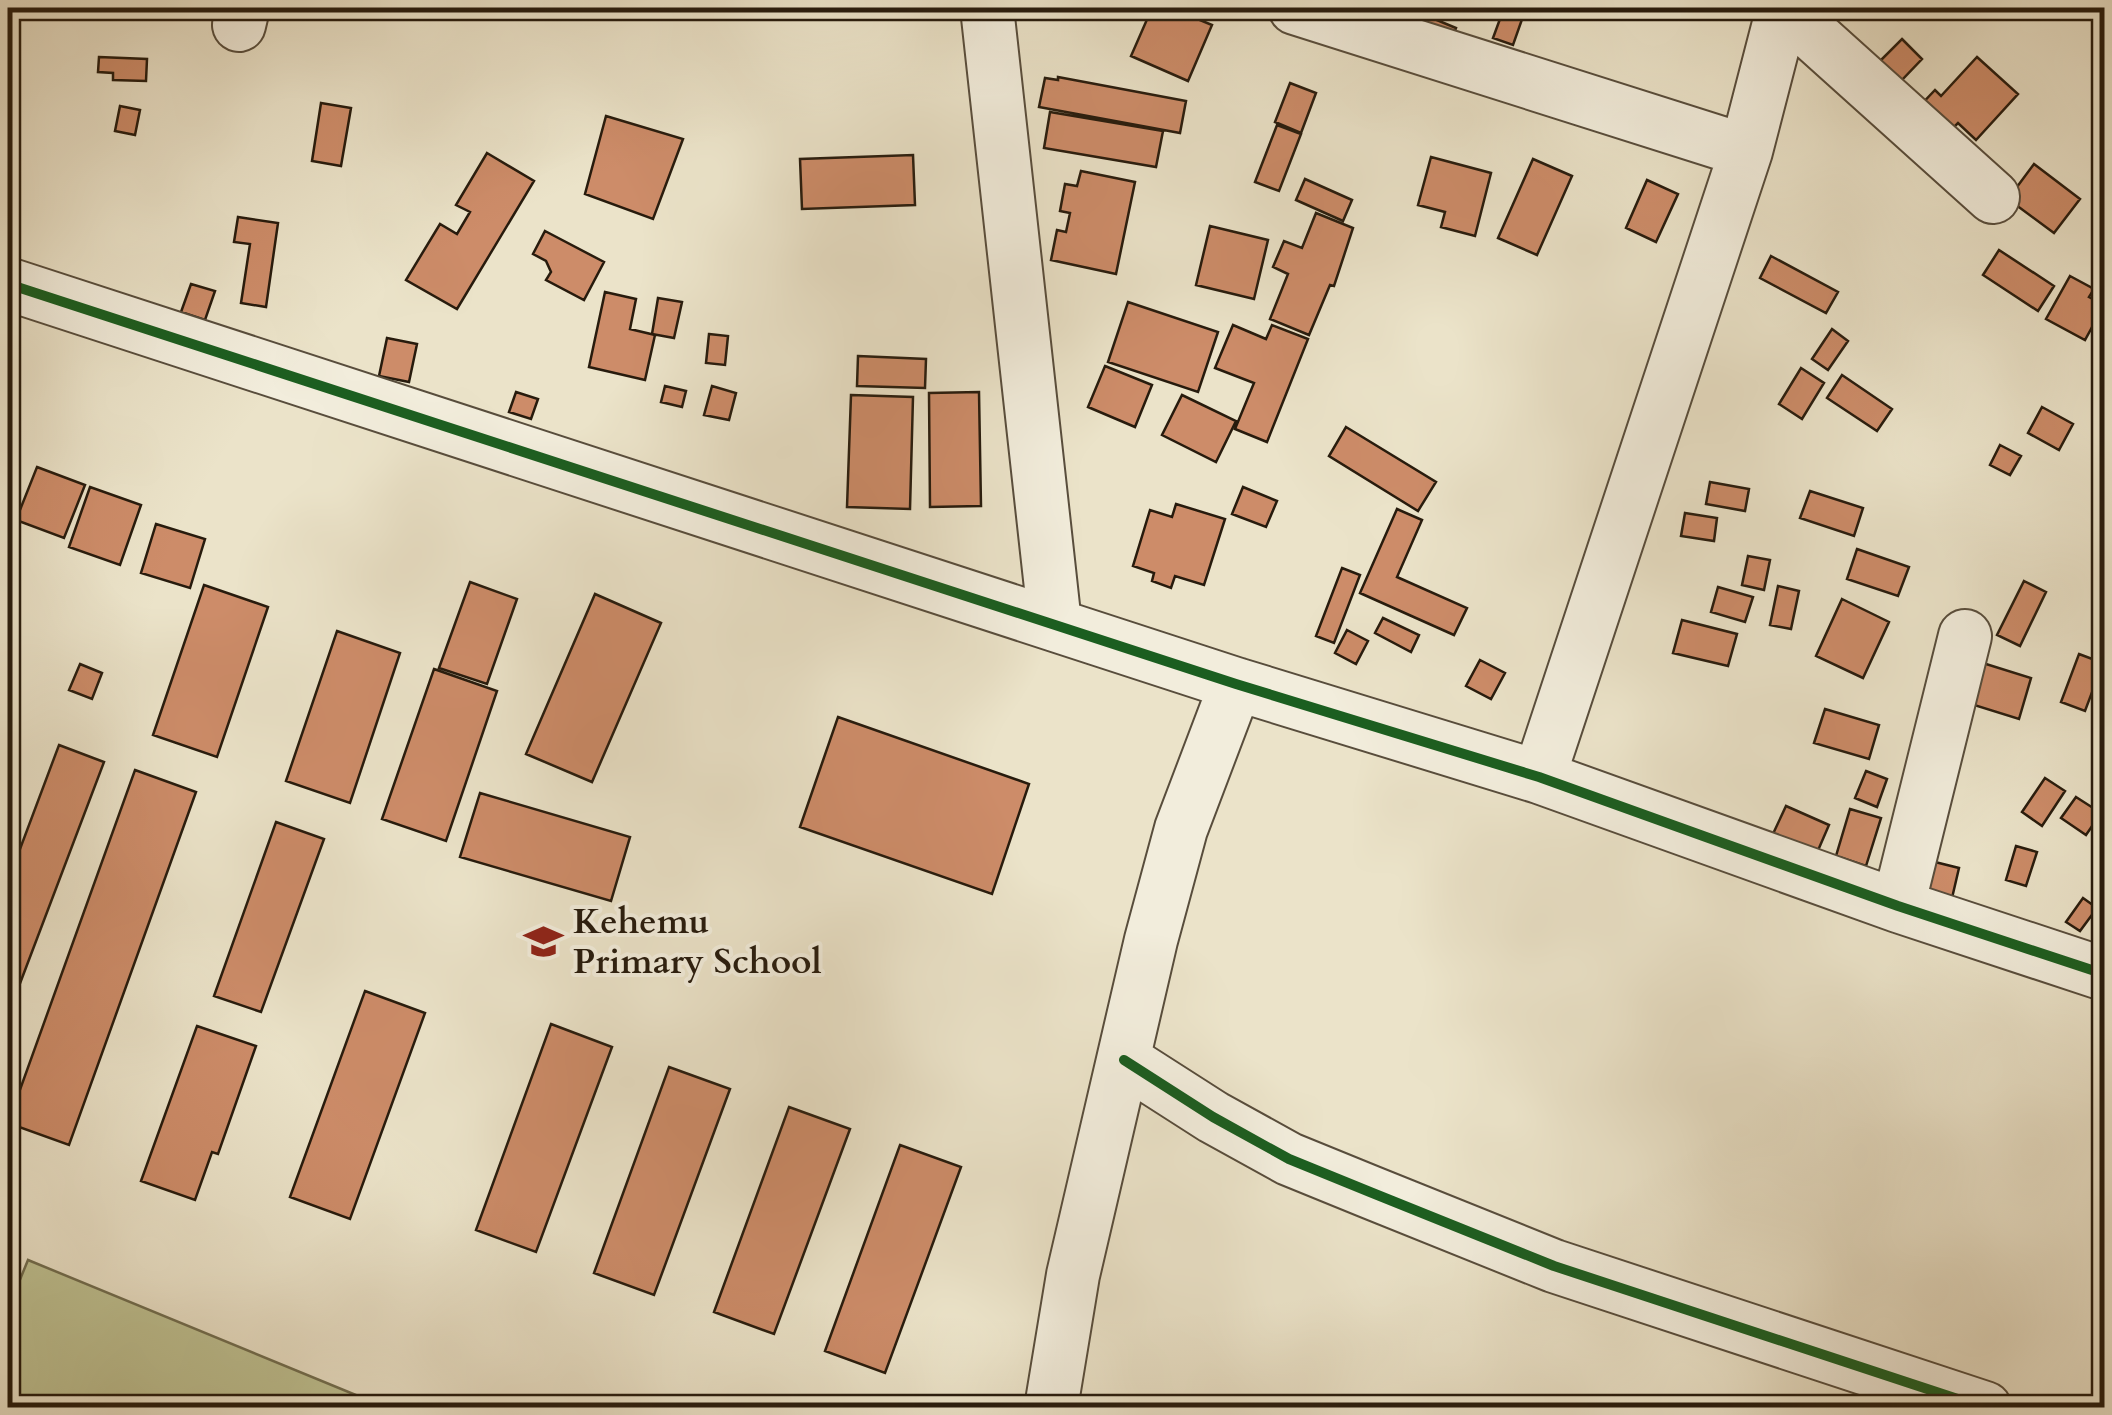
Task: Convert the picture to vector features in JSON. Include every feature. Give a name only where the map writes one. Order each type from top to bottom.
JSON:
[{"type":"street","points":[[988,8],[1054,624]]},
{"type":"street","points":[[1296,8],[1746,151]]},
{"type":"street","points":[[1539,777],[1746,151],[1783,8],[1993,197]]},
{"type":"street","points":[[8,284],[1236,684],[1539,777],[1898,906],[2104,974]]},
{"type":"street","points":[[1898,906],[1965,636]]},
{"type":"street","points":[[1052,1408],[1073,1275],[1182,829],[1236,684]]},
{"type":"street","points":[[1124,1060],[1213,1118],[1289,1160],[1554,1266],[1975,1406]]},
{"type":"green space","points":[[28,1260],[385,1407],[8,1407],[8,1309]]},
{"type":"building","points":[[1152,8],[1171,8],[1212,25],[1188,81],[1131,56]]},
{"type":"building","points":[[1365,8],[1408,8],[1456,28],[1450,44]]},
{"type":"building","points":[[1504,8],[1526,8],[1513,45],[1493,38]]},
{"type":"building","points":[[1902,39],[1922,59],[1900,82],[1879,62]]},
{"type":"building","points":[[99,57],[147,59],[146,81],[113,80],[113,73],[98,72]]},
{"type":"building","points":[[1977,57],[2018,94],[1976,140],[1958,123],[1944,137],[1916,110],[1935,90],[1941,96]]},
{"type":"building","points":[[1058,77],[1186,101],[1180,133],[1039,107],[1045,78]]},
{"type":"building","points":[[1290,83],[1316,93],[1301,133],[1275,122]]},
{"type":"building","points":[[321,103],[351,108],[341,166],[312,161]]},
{"type":"building","points":[[120,106],[140,110],[135,135],[115,131]]},
{"type":"building","points":[[1050,112],[1163,131],[1156,167],[1044,148]]},
{"type":"building","points":[[606,116],[683,139],[653,219],[585,194]]},
{"type":"building","points":[[1277,125],[1301,134],[1279,191],[1255,182]]},
{"type":"building","points":[[487,153],[534,181],[457,309],[406,280],[440,224],[457,234],[470,212],[456,205]]},
{"type":"building","points":[[913,155],[915,205],[802,209],[800,159]]},
{"type":"building","points":[[1431,157],[1491,173],[1475,236],[1441,227],[1445,212],[1418,205]]},
{"type":"building","points":[[1533,159],[1572,176],[1537,255],[1498,238]]},
{"type":"building","points":[[2034,164],[2080,199],[2054,233],[2008,199]]},
{"type":"building","points":[[1081,171],[1135,182],[1116,274],[1051,260],[1057,230],[1066,232],[1070,213],[1060,211],[1065,184],[1077,186]]},
{"type":"building","points":[[1305,179],[1352,200],[1343,221],[1296,200]]},
{"type":"building","points":[[1647,180],[1678,194],[1656,242],[1626,228]]},
{"type":"building","points":[[1316,213],[1353,228],[1334,286],[1330,285],[1309,335],[1270,319],[1288,274],[1273,267],[1284,241],[1302,248]]},
{"type":"building","points":[[238,217],[278,223],[266,307],[241,303],[250,244],[234,242]]},
{"type":"building","points":[[1210,226],[1268,240],[1254,299],[1196,285]]},
{"type":"building","points":[[545,231],[604,262],[584,300],[546,280],[551,272],[546,261],[533,254]]},
{"type":"building","points":[[1999,250],[2054,286],[2038,311],[1983,275]]},
{"type":"building","points":[[1771,256],[1838,292],[1826,313],[1760,278]]},
{"type":"building","points":[[2070,276],[2094,289],[2089,297],[2104,305],[2085,340],[2046,319]]},
{"type":"building","points":[[191,284],[215,291],[205,320],[181,312]]},
{"type":"building","points":[[605,292],[636,299],[630,329],[655,335],[645,380],[589,367]]},
{"type":"building","points":[[658,298],[682,302],[674,338],[652,334]]},
{"type":"building","points":[[1128,302],[1218,332],[1198,392],[1108,362]]},
{"type":"building","points":[[1233,325],[1266,339],[1272,325],[1308,339],[1267,442],[1235,429],[1254,383],[1215,368]]},
{"type":"building","points":[[1832,329],[1848,341],[1828,370],[1812,359]]},
{"type":"building","points":[[709,334],[728,336],[725,365],[706,363]]},
{"type":"building","points":[[387,338],[417,344],[409,382],[379,376]]},
{"type":"building","points":[[858,356],[926,359],[925,388],[857,386]]},
{"type":"building","points":[[1105,366],[1152,385],[1135,427],[1088,407]]},
{"type":"building","points":[[1801,368],[1824,383],[1802,419],[1779,404]]},
{"type":"building","points":[[1842,375],[1892,409],[1877,431],[1827,398]]},
{"type":"building","points":[[665,386],[686,391],[682,407],[661,402]]},
{"type":"building","points":[[712,386],[736,393],[729,420],[704,415]]},
{"type":"building","points":[[516,392],[538,399],[531,419],[509,412]]},
{"type":"building","points":[[979,392],[981,506],[930,507],[929,393]]},
{"type":"building","points":[[851,395],[913,397],[910,509],[847,507]]},
{"type":"building","points":[[1182,395],[1236,421],[1216,462],[1162,435]]},
{"type":"building","points":[[2042,407],[2073,424],[2059,450],[2028,433]]},
{"type":"building","points":[[1346,427],[1436,482],[1418,511],[1329,456]]},
{"type":"building","points":[[2000,445],[2021,456],[2010,475],[1990,465]]},
{"type":"building","points":[[37,467],[85,485],[64,538],[16,520]]},
{"type":"building","points":[[1710,482],[1749,489],[1745,511],[1706,504]]},
{"type":"building","points":[[90,487],[141,505],[120,565],[69,547]]},
{"type":"building","points":[[1243,487],[1277,501],[1266,527],[1232,514]]},
{"type":"building","points":[[1810,491],[1863,508],[1854,536],[1800,518]]},
{"type":"building","points":[[1176,504],[1225,519],[1204,585],[1175,576],[1171,588],[1152,581],[1154,573],[1133,566],[1150,510],[1172,517]]},
{"type":"building","points":[[1397,509],[1422,520],[1397,577],[1467,608],[1454,635],[1360,593]]},
{"type":"building","points":[[1685,513],[1717,518],[1714,541],[1681,536]]},
{"type":"building","points":[[156,524],[205,539],[190,588],[141,573]]},
{"type":"building","points":[[1857,549],[1909,567],[1898,596],[1847,579]]},
{"type":"building","points":[[1748,556],[1770,560],[1764,590],[1742,585]]},
{"type":"building","points":[[1342,568],[1360,575],[1334,643],[1316,636]]},
{"type":"building","points":[[2024,581],[2046,592],[2020,646],[1997,635]]},
{"type":"building","points":[[470,582],[517,599],[487,684],[439,668]]},
{"type":"building","points":[[204,585],[268,607],[217,757],[153,735]]},
{"type":"building","points":[[1778,586],[1799,591],[1791,629],[1770,625]]},
{"type":"building","points":[[1718,587],[1753,597],[1745,622],[1711,612]]},
{"type":"building","points":[[595,594],[661,623],[592,782],[526,754]]},
{"type":"building","points":[[1842,599],[1889,622],[1863,678],[1816,656]]},
{"type":"building","points":[[1383,618],[1419,635],[1411,652],[1375,633]]},
{"type":"building","points":[[1682,620],[1737,634],[1728,666],[1673,653]]},
{"type":"building","points":[[1347,630],[1368,641],[1356,664],[1335,653]]},
{"type":"building","points":[[337,631],[400,653],[350,803],[286,781]]},
{"type":"building","points":[[2079,654],[2103,663],[2085,711],[2061,702]]},
{"type":"building","points":[[1970,659],[2031,678],[2019,719],[1958,700]]},
{"type":"building","points":[[1480,660],[1505,673],[1491,699],[1466,686]]},
{"type":"building","points":[[80,664],[102,673],[92,699],[69,690]]},
{"type":"building","points":[[434,669],[497,691],[446,841],[382,819]]},
{"type":"building","points":[[1825,709],[1879,725],[1869,759],[1814,743]]},
{"type":"building","points":[[838,717],[1029,784],[992,894],[800,827]]},
{"type":"building","points":[[59,745],[104,762],[8,1015],[8,881]]},
{"type":"building","points":[[135,770],[196,792],[69,1145],[8,1123]]},
{"type":"building","points":[[1866,771],[1887,779],[1877,807],[1855,798]]},
{"type":"building","points":[[2045,778],[2065,791],[2042,826],[2022,812]]},
{"type":"building","points":[[480,793],[630,837],[611,901],[460,857]]},
{"type":"building","points":[[2076,797],[2101,813],[2086,835],[2061,818]]},
{"type":"building","points":[[1786,806],[1829,825],[1816,855],[1772,836]]},
{"type":"building","points":[[1850,809],[1881,818],[1866,866],[1836,856]]},
{"type":"building","points":[[276,822],[324,839],[261,1012],[214,996]]},
{"type":"building","points":[[2016,846],[2037,852],[2026,886],[2006,880]]},
{"type":"building","points":[[1935,862],[1959,868],[1952,898],[1928,893]]},
{"type":"building","points":[[2083,898],[2097,908],[2080,931],[2066,922]]},
{"type":"building","points":[[365,991],[425,1013],[350,1219],[290,1197]]},
{"type":"building","points":[[551,1024],[612,1047],[536,1252],[476,1230]]},
{"type":"building","points":[[197,1026],[256,1046],[218,1154],[212,1152],[195,1200],[141,1181]]},
{"type":"building","points":[[669,1067],[730,1089],[654,1295],[594,1273]]},
{"type":"building","points":[[789,1107],[850,1129],[774,1334],[714,1312]]},
{"type":"building","points":[[900,1145],[961,1167],[885,1373],[825,1351]]},
{"type":"cycle path","points":[[8,284],[1236,684],[1539,777],[1898,906],[2104,974]]},
{"type":"cycle path","points":[[1124,1060],[1213,1117],[1289,1159],[1370,1192],[1554,1266],[1985,1408]]},
{"type":"place","name":"Kehemu Primary School","points":[[543,942]]}]
